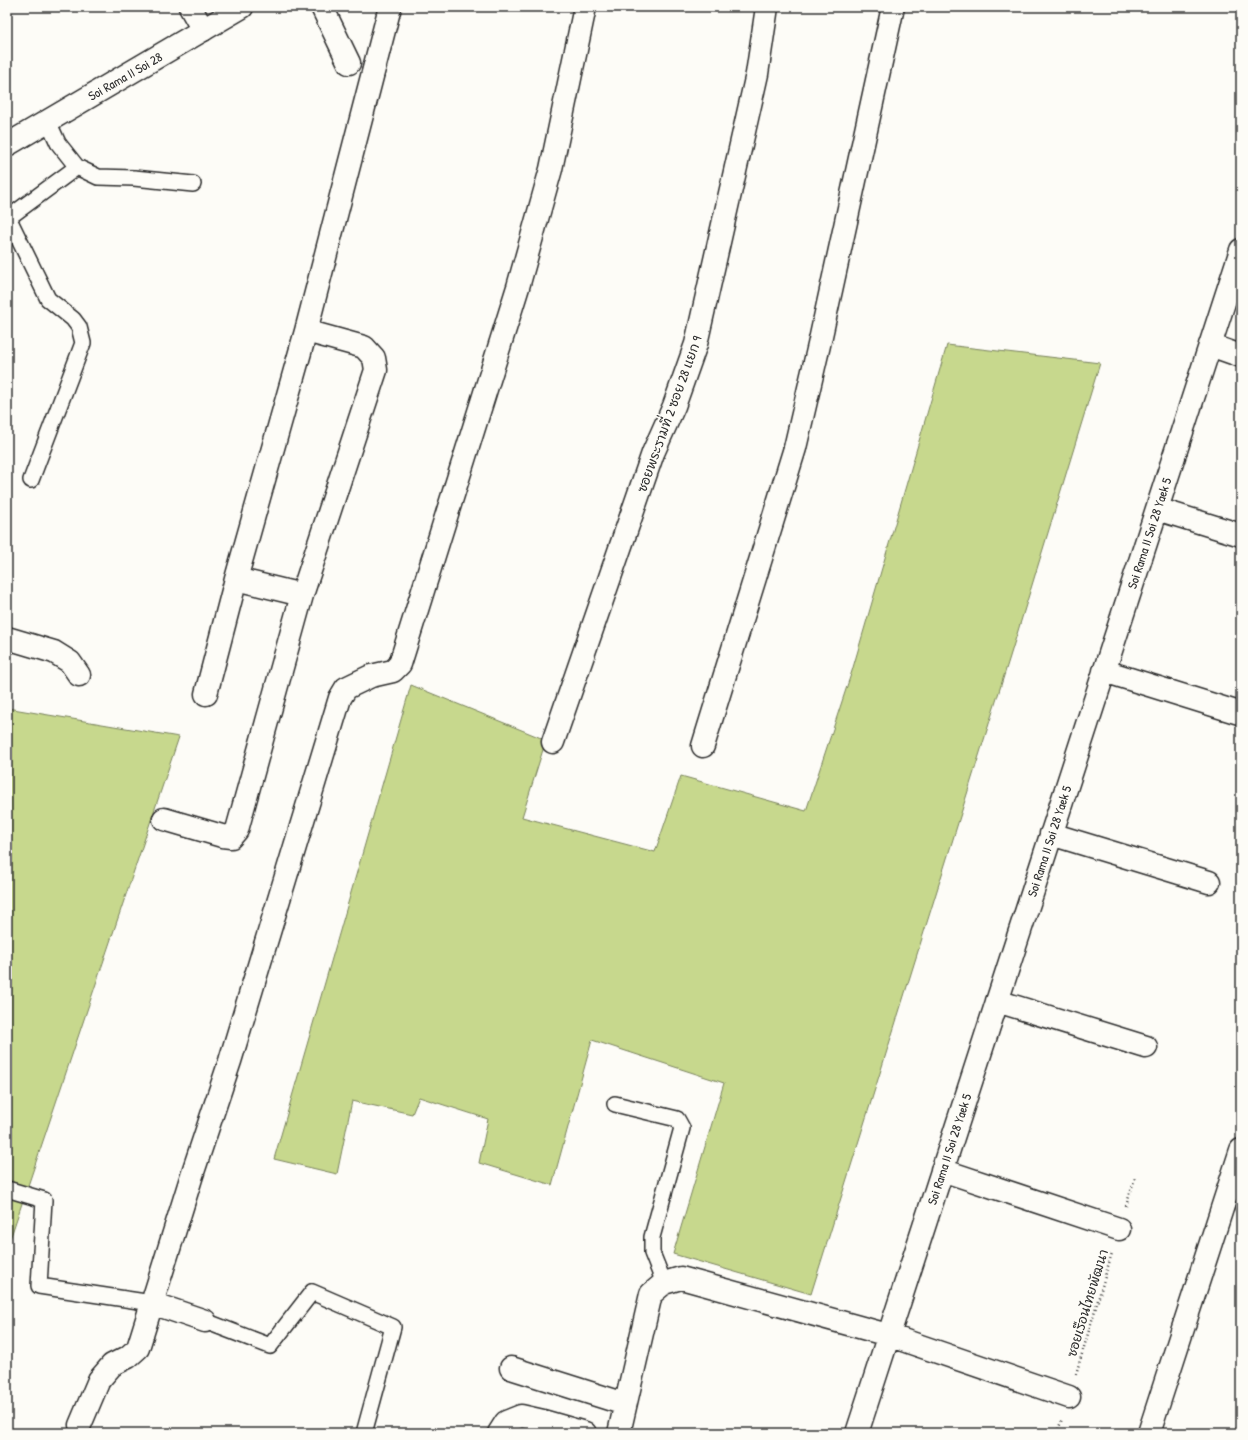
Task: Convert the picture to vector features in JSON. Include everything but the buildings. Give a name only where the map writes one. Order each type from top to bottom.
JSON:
[{"type":"street","points":[[190,7],[203,30]]},
{"type":"street","name":"Soi Rama II Soi 28","points":[[7,145],[242,7]]},
{"type":"street","points":[[322,7],[349,63]]},
{"type":"street","points":[[206,694],[236,579],[306,331],[390,7]]},
{"type":"street","points":[[80,1425],[99,1380],[112,1366],[128,1357],[138,1348],[230,1061],[340,698],[346,688],[371,676],[393,672],[400,664],[518,287],[552,169],[585,7]]},
{"type":"street","name":"ซอยพระรามที่ 2 ซอย 28 แยก 9","points":[[553,742],[653,453],[674,406],[696,344],[756,74],[767,7]]},
{"type":"street","points":[[703,746],[795,448],[821,337],[893,7]]},
{"type":"street","name":"Soi Rama II Soi 28 Yaek 5","points":[[856,1433],[1241,250]]},
{"type":"street","points":[[164,819],[222,836],[231,837],[237,830],[302,595],[376,370],[374,358],[364,348],[306,331]]},
{"type":"street","points":[[1210,346],[1241,356]]},
{"type":"street","points":[[1157,509],[1241,535]]},
{"type":"street","points":[[236,579],[302,595]]},
{"type":"street","points":[[7,638],[54,652],[70,662],[79,675]]},
{"type":"street","points":[[1104,671],[1239,713]]},
{"type":"street","points":[[1051,834],[1209,882]]},
{"type":"street","points":[[997,1001],[1146,1046]]},
{"type":"street","points":[[1149,1433],[1241,1150]]},
{"type":"street","points":[[942,1170],[1120,1229]]},
{"type":"street","points":[[619,1433],[652,1294],[664,1283],[681,1278],[888,1335],[1069,1397]]},
{"type":"street","points":[[152,1304],[205,1321]]},
{"type":"street","points":[[512,1368],[625,1404]]},
{"type":"street","points":[[499,1433],[506,1422],[521,1416],[585,1433]]},
{"type":"lane","points":[[48,121],[58,143],[77,167],[98,177],[134,178],[193,184]]},
{"type":"lane","points":[[31,480],[82,343],[79,327],[48,299],[8,217],[77,167]]},
{"type":"lane","points":[[615,1104],[677,1119],[682,1128],[652,1237],[652,1253],[664,1283]]},
{"type":"lane","points":[[7,1189],[44,1200],[39,1286],[152,1304]]},
{"type":"lane","points":[[205,1321],[270,1346],[312,1292],[393,1327],[364,1433]]},
{"type":"path","name":"ซอยเรือนไทยพัฒนา","points":[[1057,1433],[1135,1178]]},
{"type":"green space","points":[[947,345],[1100,363],[811,1294],[673,1254],[724,1083],[592,1040],[552,1185],[479,1163],[488,1119],[419,1097],[412,1114],[352,1101],[337,1174],[274,1159],[411,685],[546,740],[522,817],[655,852],[681,776],[806,811],[852,671]]},
{"type":"green space","points":[[7,708],[179,737],[7,1248]]}]
